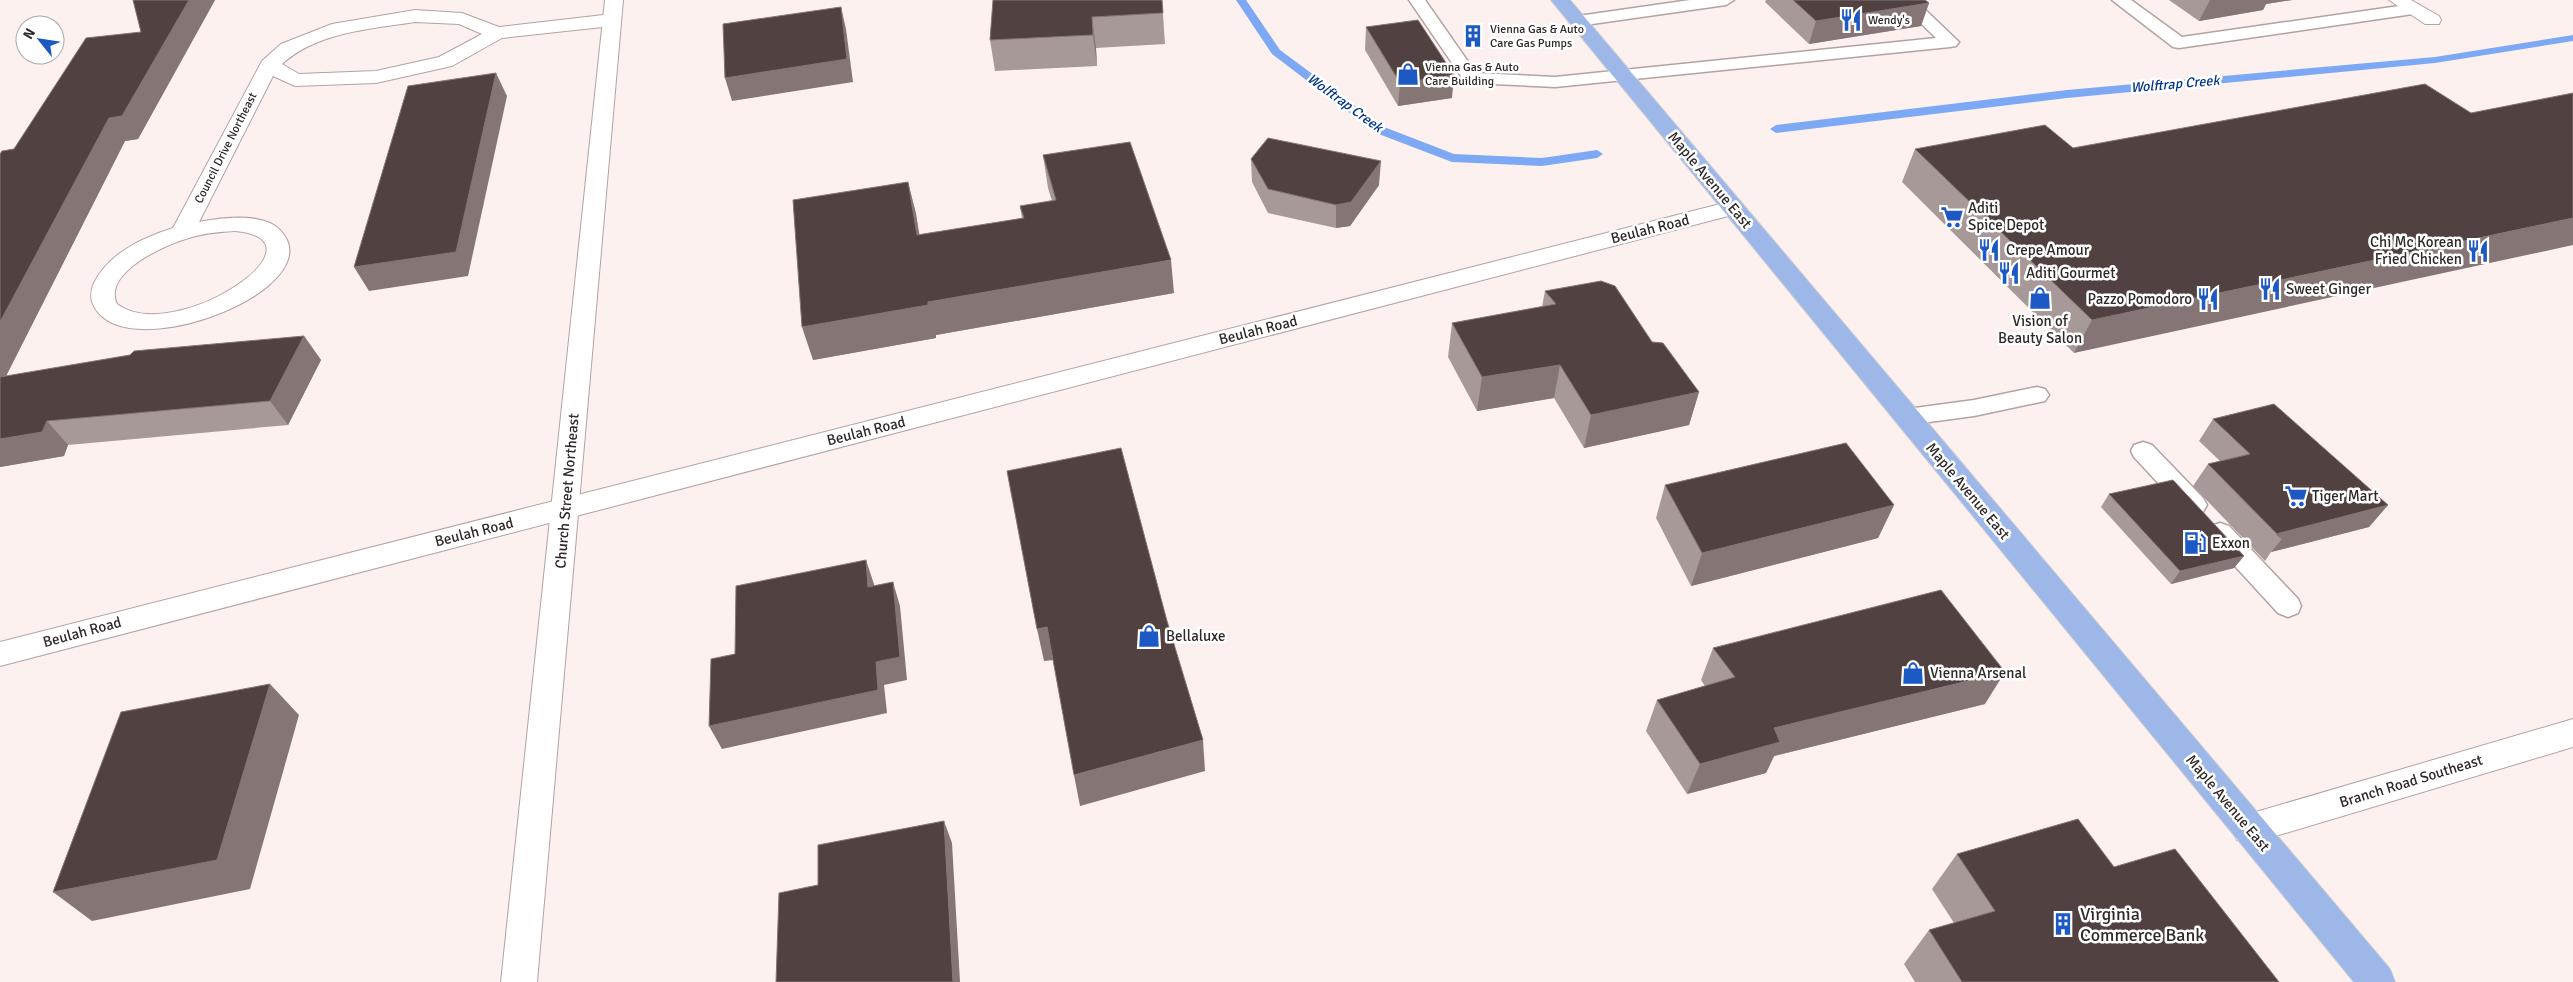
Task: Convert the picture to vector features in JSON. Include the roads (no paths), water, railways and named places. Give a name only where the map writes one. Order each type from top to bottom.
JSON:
[{"type":"main road","name":"Maple Avenue East","points":[[1560,0],[2378,982]]},
{"type":"street","points":[[2406,4],[2432,20]]},
{"type":"street","name":"Council Drive Northeast","points":[[269,65],[294,80],[376,77],[445,62],[498,33],[613,10]]},
{"type":"street","name":"Church Street Northeast","points":[[520,982],[548,711],[564,508],[613,10]]},
{"type":"street","name":"Council Drive Northeast","points":[[182,232],[218,225],[235,224],[256,227],[271,234],[278,245],[276,259],[266,275],[247,290],[222,304],[193,314],[164,320],[136,321],[115,315],[104,304],[102,290],[111,273],[130,257],[154,243],[182,232],[269,65],[288,48],[339,28],[416,16],[462,19],[498,33]]},
{"type":"street","name":"Beulah Road","points":[[0,654],[1732,208]]},
{"type":"street","name":"Branch Road Southeast","points":[[2249,829],[2573,733]]},
{"type":"lane","points":[[1417,0],[1471,78],[1554,82],[1950,42],[1905,0]]},
{"type":"lane","points":[[1578,21],[1726,0]]},
{"type":"lane","points":[[2120,0],[2179,43],[2406,4]]},
{"type":"lane","points":[[1907,417],[1974,408],[2037,395]]},
{"type":"lane","points":[[2143,451],[2288,606]]},
{"type":"waterway","name":"Wolftrap Creek","points":[[1241,0],[1276,52],[1380,130],[1452,158],[1542,162],[1597,154]]},
{"type":"waterway","name":"Wolftrap Creek","points":[[1776,129],[2067,94],[2435,60],[2573,38]]},
{"type":"place","name":"Wendy's","points":[[1851,20]]},
{"type":"place","name":"Vienna Gas & Auto Care Gas Pumps","points":[[1473,36]]},
{"type":"place","name":"Vienna Gas & Auto Care Building","points":[[1408,74]]},
{"type":"place","name":"Aditi Spice Depot","points":[[1952,217]]},
{"type":"place","name":"Crepe Amour","points":[[1989,250]]},
{"type":"place","name":"Chi Mc Korean Fried Chicken","points":[[2478,251]]},
{"type":"place","name":"Aditi Gourmet","points":[[2009,273]]},
{"type":"place","name":"Sweet Ginger","points":[[2270,289]]},
{"type":"place","name":"Vision of Beauty Salon","points":[[2040,298]]},
{"type":"place","name":"Pazzo Pomodoro","points":[[2208,299]]},
{"type":"place","name":"Tiger Mart","points":[[2296,496]]},
{"type":"place","name":"Exxon","points":[[2195,543]]},
{"type":"place","name":"Bellaluxe","points":[[1149,636]]},
{"type":"place","name":"Vienna Arsenal","points":[[1913,673]]},
{"type":"place","name":"Virginia Commerce Bank","points":[[2063,924]]}]
